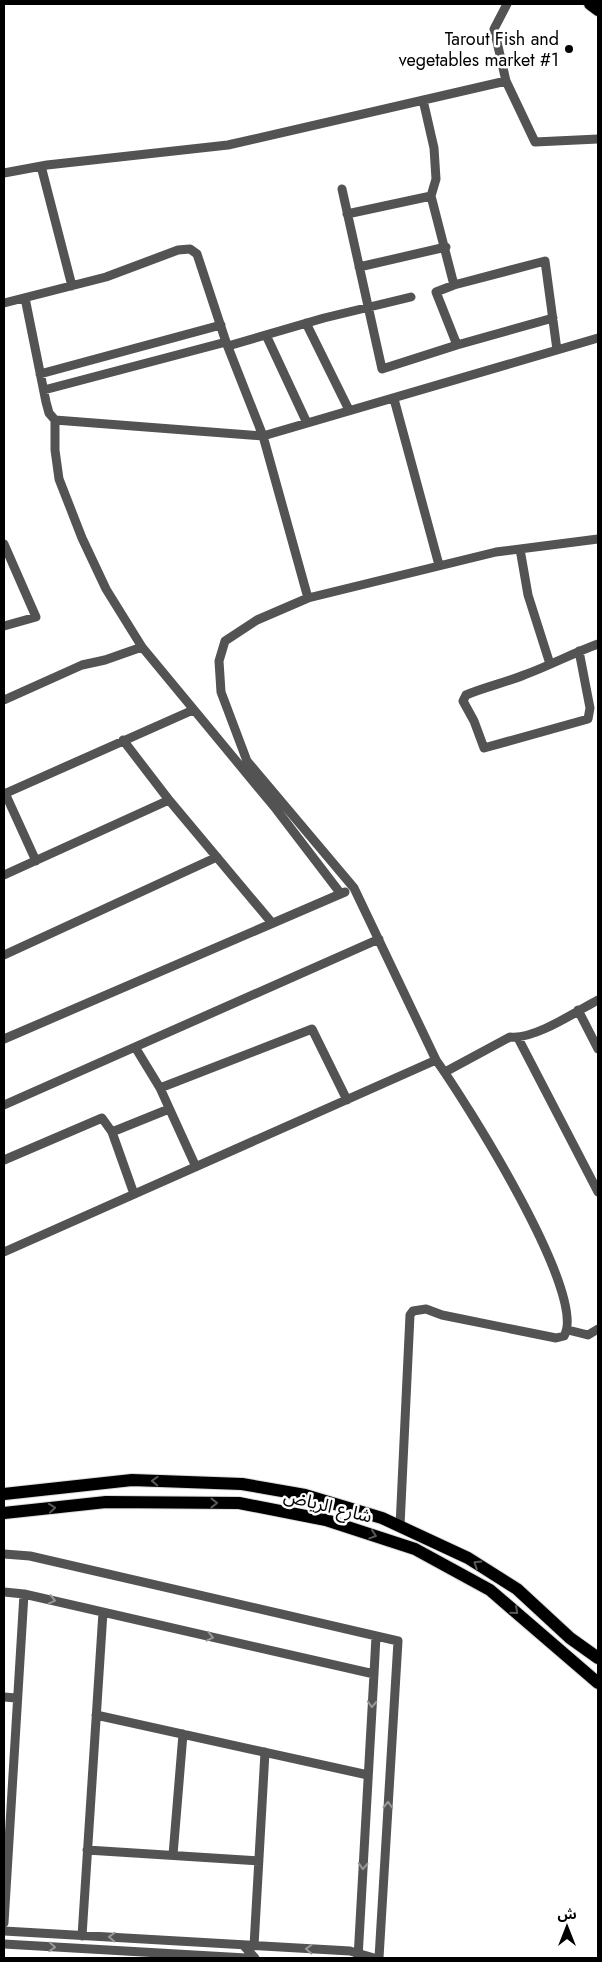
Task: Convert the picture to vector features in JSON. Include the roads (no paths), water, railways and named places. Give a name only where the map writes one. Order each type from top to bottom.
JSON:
[{"type":"main road","points":[[590,4],[598,10]]},
{"type":"main road","name":"شارع الرياض","points":[[4,1494],[132,1480],[242,1484],[305,1495],[382,1518],[468,1558],[517,1589],[570,1638],[598,1658]]},
{"type":"main road","name":"شارع الرياض","points":[[4,1513],[106,1502],[239,1503],[326,1520],[415,1549],[490,1590],[598,1683]]},
{"type":"street","points":[[507,4],[494,29],[506,81],[536,142],[598,139]]},
{"type":"street","points":[[4,173],[41,166],[228,145],[506,81]]},
{"type":"street","points":[[423,100],[434,148],[436,179],[431,196],[446,247],[454,285]]},
{"type":"street","points":[[41,166],[72,286]]},
{"type":"street","points":[[342,189],[382,369],[457,345],[553,318]]},
{"type":"street","points":[[347,214],[431,196]]},
{"type":"street","points":[[359,267],[446,247]]},
{"type":"street","points":[[4,303],[106,277],[178,250],[190,249],[197,254],[227,344],[262,436],[308,598]]},
{"type":"street","points":[[457,345],[436,292],[454,285],[545,261],[557,350]]},
{"type":"street","points":[[44,390],[411,297]]},
{"type":"street","points":[[25,298],[49,413],[55,420],[55,450],[59,479],[82,538],[106,589],[142,647],[276,809],[341,894]]},
{"type":"street","points":[[306,323],[348,410]]},
{"type":"street","points":[[40,374],[220,324]]},
{"type":"street","points":[[266,335],[307,423]]},
{"type":"street","points":[[55,420],[262,436],[598,338]]},
{"type":"street","points":[[394,399],[438,565]]},
{"type":"street","points":[[400,1526],[410,1315],[413,1311],[426,1309],[442,1315],[556,1338],[564,1336],[568,1330],[566,1303],[556,1271],[525,1207],[436,1060],[354,888],[247,761],[221,692],[219,661],[225,641],[257,620],[308,598],[438,565],[520,549],[598,539]]},
{"type":"street","points":[[4,544],[36,617],[4,626]]},
{"type":"street","points":[[520,549],[528,595],[550,664]]},
{"type":"street","points":[[579,651],[590,708],[588,719],[484,748],[474,721],[465,707],[463,701],[466,695],[488,685],[523,676],[579,651],[598,644]]},
{"type":"street","points":[[4,700],[82,665],[105,660],[142,647]]},
{"type":"street","points":[[36,861],[4,794],[193,710]]},
{"type":"street","points":[[123,740],[272,923]]},
{"type":"street","points":[[4,875],[170,800]]},
{"type":"street","points":[[4,955],[217,857]]},
{"type":"street","points":[[4,1039],[354,888]]},
{"type":"street","points":[[4,1105],[379,939]]},
{"type":"street","points":[[445,1072],[510,1037],[518,1038],[535,1032],[598,1000]]},
{"type":"street","points":[[578,1010],[598,1048]]},
{"type":"street","points":[[160,1088],[312,1029],[347,1100]]},
{"type":"street","points":[[518,1038],[598,1192]]},
{"type":"street","points":[[135,1047],[160,1088],[196,1167]]},
{"type":"street","points":[[4,1252],[436,1060]]},
{"type":"street","points":[[112,1132],[169,1109]]},
{"type":"street","points":[[4,1160],[102,1118],[112,1132],[134,1194]]},
{"type":"street","points":[[588,1334],[598,1329]]},
{"type":"street","points":[[568,1330],[588,1334],[598,1339]]},
{"type":"street","points":[[4,1554],[30,1556],[398,1641],[379,1958]]},
{"type":"street","points":[[4,1592],[24,1594],[374,1674]]},
{"type":"street","points":[[4,1923],[6,1845],[24,1594]]},
{"type":"street","points":[[82,1936],[103,1612]]},
{"type":"street","points":[[358,1956],[376,1636]]},
{"type":"street","points":[[4,1697],[16,1698]]},
{"type":"street","points":[[96,1714],[368,1776]]},
{"type":"street","points":[[173,1855],[183,1734]]},
{"type":"street","points":[[254,1946],[265,1752]]},
{"type":"street","points":[[87,1850],[259,1860]]},
{"type":"street","points":[[4,1931],[243,1945],[374,1958]]},
{"type":"street","points":[[144,1939],[157,1956]]},
{"type":"street","points":[[155,1940],[157,1956]]},
{"type":"street","points":[[4,1944],[157,1956],[246,1958]]},
{"type":"street","points":[[243,1945],[255,1958]]},
{"type":"place","name":"Tarout Fish and vegetables market #1","points":[[569,49]]}]
